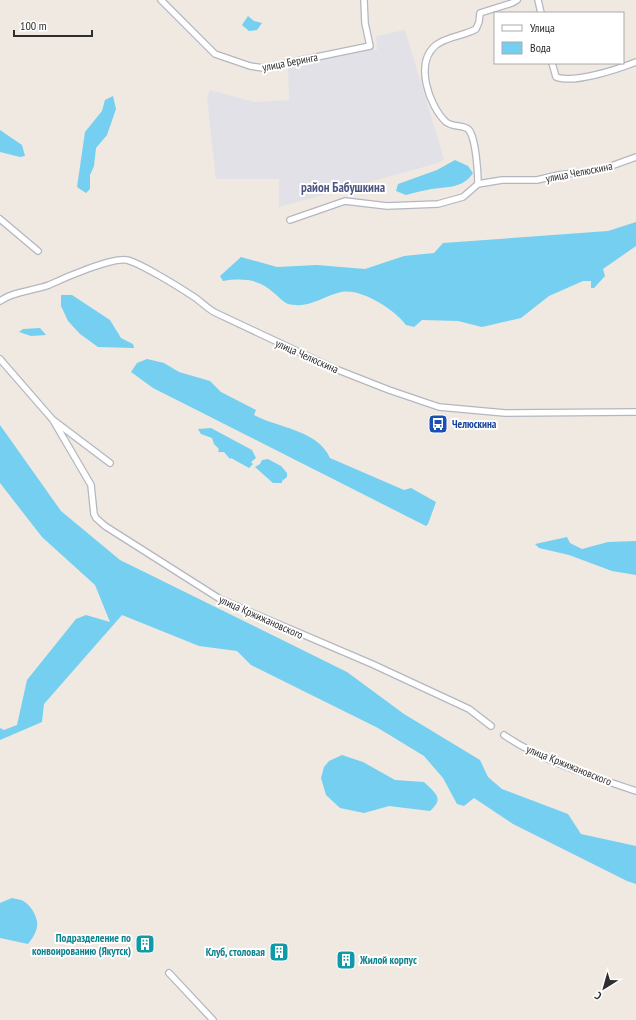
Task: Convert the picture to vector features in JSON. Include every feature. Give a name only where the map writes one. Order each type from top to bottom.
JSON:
[{"type":"street","name":"улица Беринга","points":[[161,0],[215,54],[256,68],[275,67],[370,46],[365,23],[364,0]]},
{"type":"street","points":[[478,184],[477,160],[470,132],[466,128],[452,125],[445,121],[430,98],[424,66],[430,51],[436,45],[476,29],[479,22],[480,13],[517,0]]},
{"type":"street","points":[[538,0],[541,12]]},
{"type":"street","points":[[552,64],[556,77],[568,79],[623,67],[636,62]]},
{"type":"street","name":"улица Челюскина","points":[[290,220],[345,201],[387,206],[438,204],[462,197],[478,184],[502,180],[537,180],[558,175],[600,170],[636,157]]},
{"type":"street","points":[[0,219],[38,251]]},
{"type":"street","name":"улица Челюскина","points":[[0,301],[10,295],[35,290],[74,273],[116,261],[128,260],[191,295],[204,306],[216,313],[333,368],[421,401],[457,410],[505,413],[636,412]]},
{"type":"street","name":"улица Кржижановского","points":[[0,359],[53,420],[91,485],[94,514],[96,518],[105,526],[220,599],[372,664],[469,709],[491,726]]},
{"type":"street","name":"улица Кржижановского","points":[[53,420],[110,463]]},
{"type":"street","name":"улица Кржижановского","points":[[504,734],[518,745],[593,777],[636,791]]},
{"type":"street","points":[[169,973],[213,1020]]},
{"type":"shaded area","points":[[405,30],[444,159],[438,163],[279,207],[279,179],[216,179],[207,97],[210,90],[254,102],[289,100],[288,68],[367,48],[368,50],[377,50],[376,36]]},
{"type":"water","points":[[248,16],[254,21],[262,23],[257,30],[249,31],[242,25]]},
{"type":"water","points":[[113,96],[116,109],[107,135],[96,148],[94,166],[90,175],[90,189],[86,193],[77,187],[85,132],[102,111],[105,100]]},
{"type":"water","points":[[0,130],[22,145],[25,156],[20,157],[0,152]]},
{"type":"water","points":[[455,160],[468,166],[473,173],[464,182],[458,185],[424,190],[406,195],[396,191],[398,184],[437,170]]},
{"type":"water","points":[[636,222],[636,246],[603,269],[605,276],[594,288],[591,288],[591,281],[583,281],[549,296],[521,318],[482,327],[458,321],[422,320],[414,327],[406,325],[385,306],[367,296],[358,293],[341,292],[309,304],[288,304],[268,288],[257,282],[244,280],[223,281],[220,276],[241,257],[277,267],[317,265],[365,269],[404,256],[434,253],[443,243],[608,231]]},
{"type":"water","points":[[61,295],[72,295],[110,320],[121,338],[133,344],[134,348],[98,347],[80,334],[68,321],[61,306]]},
{"type":"water","points":[[40,328],[46,335],[31,336],[19,332],[23,329]]},
{"type":"water","points":[[147,359],[164,363],[179,372],[210,381],[221,392],[256,410],[254,415],[296,431],[316,441],[330,458],[404,490],[411,488],[436,502],[428,524],[426,526],[153,388],[131,372],[137,363]]},
{"type":"water","points":[[0,425],[61,511],[120,560],[347,672],[404,714],[480,760],[488,777],[502,789],[568,814],[581,834],[636,846],[636,884],[627,881],[513,824],[474,798],[464,806],[457,804],[443,778],[424,756],[378,728],[251,665],[237,651],[199,646],[122,615],[44,704],[42,722],[0,740],[0,728],[4,730],[17,725],[27,680],[76,619],[86,615],[110,622],[95,585],[42,537],[0,483]]},
{"type":"water","points":[[211,428],[252,450],[256,458],[251,462],[253,464],[249,468],[231,458],[230,459],[224,452],[218,452],[219,449],[214,444],[212,438],[201,434],[198,429]]},
{"type":"water","points":[[268,459],[281,466],[287,473],[287,477],[282,481],[282,483],[273,483],[255,467],[260,464],[262,460]]},
{"type":"water","points":[[567,537],[570,543],[582,549],[608,542],[636,541],[636,575],[612,571],[569,555],[539,548],[535,544]]},
{"type":"water","points":[[342,755],[363,762],[395,780],[424,782],[437,796],[437,803],[430,811],[389,806],[364,813],[340,808],[326,795],[321,778],[324,767],[329,761]]},
{"type":"water","points":[[12,898],[28,904],[37,919],[34,936],[28,944],[0,938],[0,903]]},
{"type":"place","name":"Челюскина","points":[[438,424]]},
{"type":"place","name":"Подразделение по конвоированию (Якутск)","points":[[145,944]]},
{"type":"place","name":"Клуб, столовая","points":[[279,952]]},
{"type":"place","name":"Жилой корпус","points":[[346,960]]},
{"type":"district","name":"район Бабушкина","points":[[343,187]]}]
